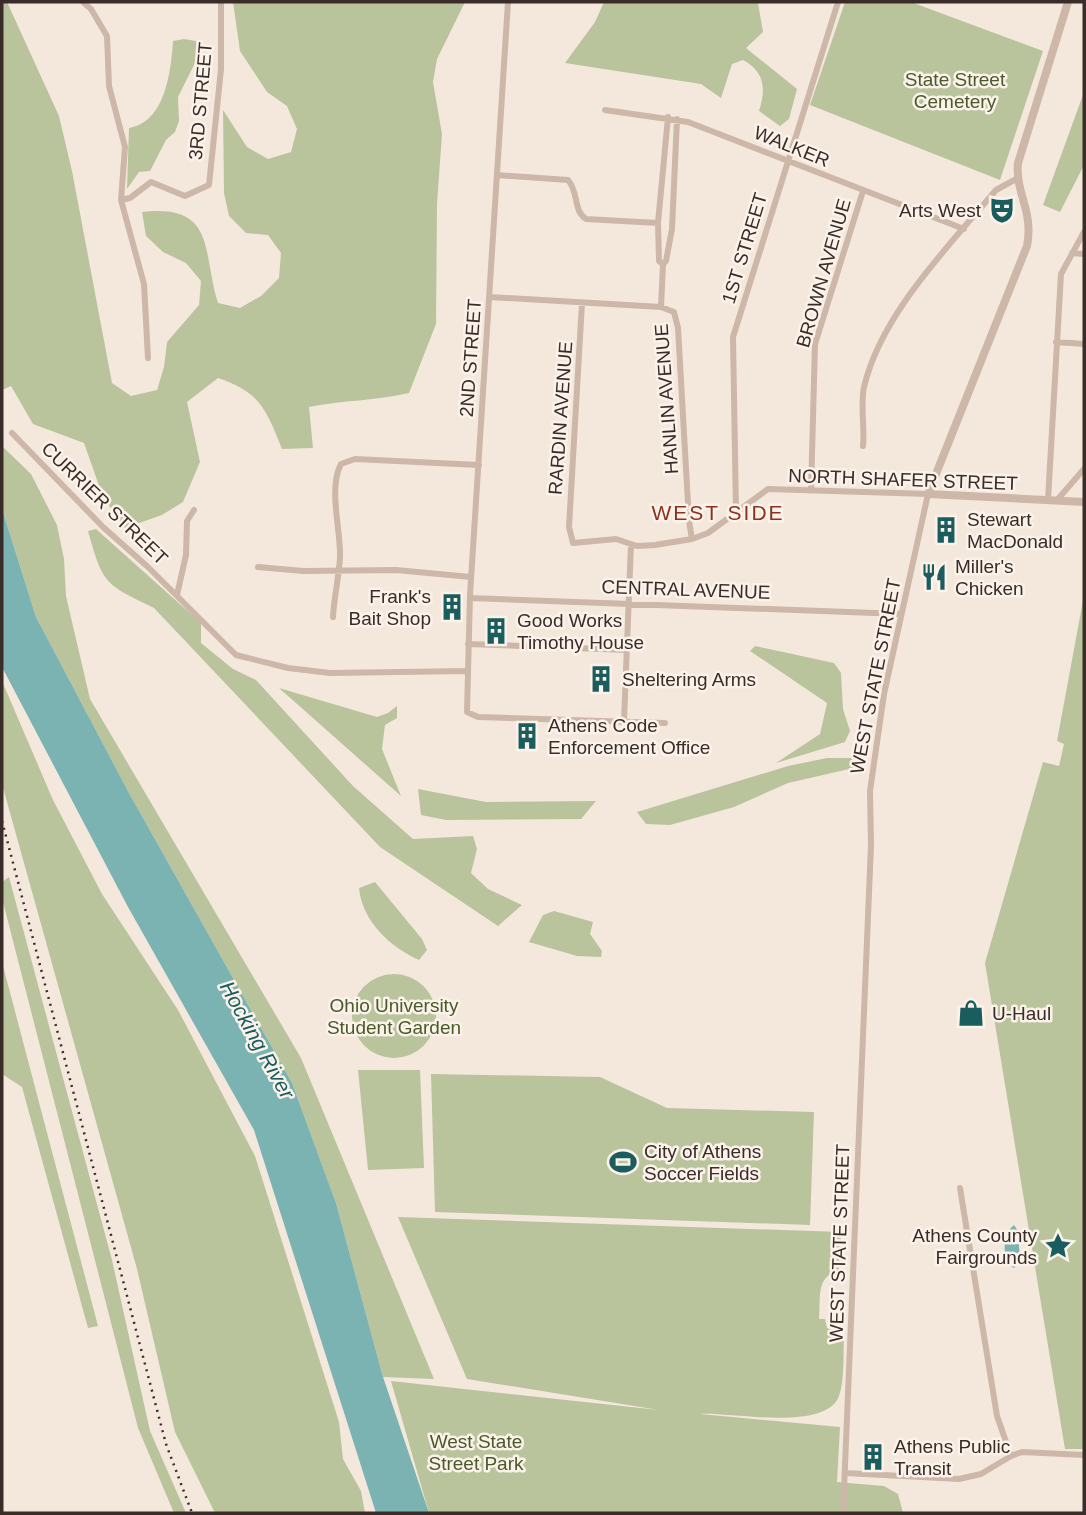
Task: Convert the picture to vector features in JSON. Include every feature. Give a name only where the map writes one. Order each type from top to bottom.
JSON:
[{"type":"street","points":[[83,2],[91,9],[107,36],[109,86],[125,147],[121,200],[144,284],[148,358]]},
{"type":"street","name":"3RD STREET","points":[[121,200],[130,198],[151,182],[185,196],[209,185],[221,69],[221,2]]},
{"type":"street","name":"2ND STREET","points":[[508,2],[471,577],[467,671],[469,715],[624,721]]},
{"type":"street","name":"1ST STREET","points":[[736,512],[733,337],[838,2]]},
{"type":"street","name":"WEST STATE STREET","points":[[843,1513],[871,845],[870,791],[884,694],[928,494],[1027,246],[1028,211],[1018,178],[1022,148],[1068,2]]},
{"type":"street","name":"WALKER","points":[[605,110],[677,119],[964,229]]},
{"type":"street","points":[[663,264],[659,261],[658,223],[668,117]]},
{"type":"street","points":[[489,297],[661,307],[663,264],[670,244],[677,119]]},
{"type":"street","points":[[497,175],[568,180],[575,190],[580,214],[586,219],[658,223]]},
{"type":"street","points":[[863,446],[863,394],[879,345],[904,304],[996,190],[1018,178]]},
{"type":"street","name":"BROWN AVENUE","points":[[811,491],[815,344],[863,191]]},
{"type":"street","points":[[1052,500],[1056,342],[1061,275],[1084,232]]},
{"type":"street","points":[[1072,253],[1084,254]]},
{"type":"street","name":"RARDIN AVENUE","points":[[569,536],[582,303]]},
{"type":"street","name":"HANLIN AVENUE","points":[[661,307],[674,312],[677,319],[688,521],[692,539]]},
{"type":"street","points":[[1056,342],[1084,344]]},
{"type":"street","name":"CURRIER STREET","points":[[12,433],[103,527],[177,595],[219,641],[246,659],[330,673],[467,671]]},
{"type":"street","points":[[333,617],[338,571],[337,473],[344,462],[355,459],[479,465]]},
{"type":"street","points":[[1052,500],[1084,469]]},
{"type":"street","name":"NORTH SHAFER STREET","points":[[569,536],[575,544],[615,539],[631,544],[667,545],[708,533],[768,489],[1084,502]]},
{"type":"street","name":"CURRIER STREET","points":[[177,595],[185,562],[187,521],[194,510]]},
{"type":"street","points":[[631,544],[624,721],[665,723]]},
{"type":"street","points":[[258,567],[338,571],[396,570],[471,577]]},
{"type":"street","name":"CENTRAL AVENUE","points":[[470,598],[901,614]]},
{"type":"street","points":[[468,644],[626,650]]},
{"type":"street","points":[[960,1188],[997,1416],[1011,1455]]},
{"type":"street","points":[[845,1473],[958,1479],[981,1474],[1011,1455],[1022,1452],[1084,1455]]},
{"type":"green space","points":[[2,2],[7,2],[59,116],[112,383],[131,396],[157,390],[164,367],[167,342],[199,305],[201,281],[186,263],[163,252],[146,236],[142,212],[166,211],[183,215],[195,224],[207,250],[218,303],[240,308],[261,296],[279,278],[281,253],[268,235],[246,233],[229,216],[224,193],[223,110],[247,147],[268,159],[291,152],[297,129],[287,106],[267,92],[240,51],[233,2],[465,2],[437,59],[433,82],[442,134],[437,204],[436,324],[409,393],[309,407],[313,448],[282,449],[260,404],[243,389],[218,378],[187,402],[200,462],[183,502],[162,515],[125,528],[103,497],[84,443],[33,424],[11,386],[2,390]]},
{"type":"green space","points":[[604,2],[758,3],[763,32],[746,48],[797,89],[789,119],[780,126],[759,111],[763,95],[762,82],[756,70],[743,60],[732,64],[721,98],[701,84],[565,63],[595,22]]},
{"type":"green space","name":"State Street Cemetery","points":[[845,2],[911,2],[1043,51],[1000,180],[810,105]]},
{"type":"green space","points":[[173,41],[196,41],[200,53],[178,97],[179,121],[175,132],[166,140],[150,171],[139,172],[127,189],[129,128],[141,124],[158,106],[168,81]]},
{"type":"green space","points":[[1084,92],[1084,165],[1060,212],[1043,205]]},
{"type":"green space","points":[[2,446],[31,474],[57,525],[64,559],[66,596],[90,699],[301,1058],[434,1379],[383,1377],[336,1203],[292,1083],[129,793],[36,617],[2,509]]},
{"type":"green space","points":[[96,529],[201,623],[201,643],[233,669],[256,680],[353,786],[413,839],[473,836],[477,849],[471,873],[488,889],[522,905],[498,926],[380,847],[154,608],[108,581],[98,562],[88,531]]},
{"type":"green space","name":"Athens County Fairgrounds","points":[[1084,595],[1084,1449],[1065,1449],[985,963],[1043,762],[1059,766],[1064,744],[1057,741]]},
{"type":"green space","points":[[755,646],[834,663],[841,673],[843,709],[850,731],[845,742],[776,763],[820,734],[827,703],[750,651]]},
{"type":"green space","points":[[2,681],[53,800],[102,894],[178,1010],[255,1156],[339,1422],[343,1459],[361,1491],[365,1513],[215,1513],[175,1432],[137,1269],[2,784]]},
{"type":"green space","points":[[279,688],[377,717],[397,706],[397,718],[385,725],[382,749],[401,796]]},
{"type":"green space","points":[[827,758],[851,758],[858,767],[788,783],[734,807],[670,825],[646,824],[637,812],[788,766]]},
{"type":"green space","points":[[418,789],[486,802],[596,801],[581,819],[446,820],[421,815]]},
{"type":"green space","points":[[9,877],[112,1260],[150,1431],[186,1513],[174,1513],[138,1428],[2,898],[2,882]]},
{"type":"green space","points":[[375,882],[422,939],[427,950],[419,960],[388,940],[372,922],[361,900],[359,888]]},
{"type":"green space","points":[[554,911],[593,922],[590,934],[602,951],[601,957],[577,956],[529,942],[543,915]]},
{"type":"green space","points":[[2,962],[98,1326],[88,1328],[22,1087],[2,1074]]},
{"type":"green space","name":"Ohio University Student Garden","points":[[386,974],[402,974],[418,981],[429,992],[436,1008],[433,1032],[424,1046],[402,1058],[386,1058],[370,1051],[359,1040],[352,1024],[352,1008],[359,992],[370,981]]},
{"type":"green space","name":"Ohio University Student Garden","points":[[358,1070],[420,1070],[424,1168],[368,1170]]},
{"type":"green space","name":"City of Athens Soccer Fields","points":[[431,1074],[600,1077],[667,1108],[814,1112],[810,1225],[435,1212]]},
{"type":"green space","name":"West State Street Park","points":[[398,1217],[841,1232],[839,1271],[826,1278],[820,1296],[819,1319],[825,1319],[827,1328],[844,1336],[841,1389],[831,1407],[816,1414],[797,1417],[700,1414],[840,1427],[837,1482],[884,1486],[898,1494],[903,1513],[429,1513],[391,1381],[659,1410],[467,1379]]},
{"type":"water","name":"Hocking River","points":[[2,509],[36,617],[129,793],[292,1083],[336,1203],[383,1377],[429,1513],[376,1513],[254,1130],[128,907],[2,667]]},
{"type":"water","points":[[1014,1225],[1018,1231],[1020,1261],[1014,1268],[1005,1253],[1005,1240]]},
{"type":"railway","points":[[2,821],[166,1444],[192,1513]]},
{"type":"place","name":"Arts West","points":[[1002,210]]},
{"type":"place","name":"Stewart MacDonald","points":[[946,530]]},
{"type":"place","name":"Miller's Chicken","points":[[934,577]]},
{"type":"place","name":"Frank's Bait Shop","points":[[452,607]]},
{"type":"place","name":"Good Works Timothy House","points":[[496,631]]},
{"type":"place","name":"Sheltering Arms","points":[[601,679]]},
{"type":"place","name":"Athens Code Enforcement Office","points":[[527,736]]},
{"type":"place","name":"U-Haul","points":[[971,1013]]},
{"type":"place","name":"City of Athens Soccer Fields","points":[[623,1162]]},
{"type":"place","name":"Athens County Fairgrounds","points":[[1058,1246]]},
{"type":"place","name":"Athens Public Transit","points":[[873,1457]]},
{"type":"district","name":"WEST SIDE","points":[[718,513]]}]
